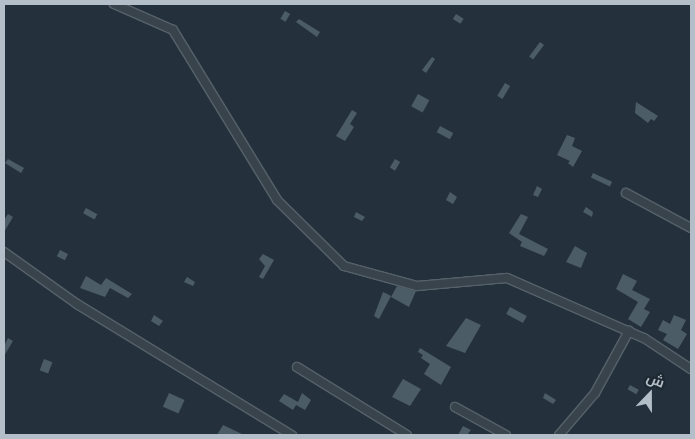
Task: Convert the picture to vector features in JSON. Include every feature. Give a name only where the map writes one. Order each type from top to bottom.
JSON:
[{"type":"street","points":[[114,4],[173,30],[277,200],[344,266],[417,286],[507,278],[629,331],[691,369]]},
{"type":"street","points":[[626,193],[691,228]]},
{"type":"street","points":[[4,252],[77,304],[292,435]]},
{"type":"street","points":[[559,435],[595,393],[629,331]]},
{"type":"street","points":[[297,367],[407,435]]},
{"type":"street","points":[[455,407],[506,435]]},
{"type":"building","points":[[285,11],[290,14],[286,22],[280,19]]},
{"type":"building","points":[[456,14],[464,19],[460,24],[453,19]]},
{"type":"building","points":[[299,19],[320,32],[317,37],[296,22]]},
{"type":"building","points":[[540,42],[544,45],[533,59],[529,56]]},
{"type":"building","points":[[432,57],[435,59],[426,73],[422,70]]},
{"type":"building","points":[[505,83],[510,86],[502,99],[497,96]]},
{"type":"building","points":[[418,94],[429,100],[423,113],[411,106]]},
{"type":"building","points":[[636,102],[658,116],[654,121],[651,119],[648,123],[635,113]]},
{"type":"building","points":[[352,110],[357,113],[350,124],[354,127],[345,141],[336,136]]},
{"type":"building","points":[[440,126],[453,133],[450,139],[437,132]]},
{"type":"building","points":[[567,135],[575,138],[572,146],[582,151],[573,167],[568,163],[570,161],[557,155]]},
{"type":"building","points":[[8,159],[24,168],[21,173],[5,163]]},
{"type":"building","points":[[395,159],[400,162],[395,171],[390,168]]},
{"type":"building","points":[[593,173],[612,182],[610,186],[591,178]]},
{"type":"building","points":[[537,186],[542,189],[538,197],[533,195]]},
{"type":"building","points":[[450,192],[457,197],[453,204],[446,200]]},
{"type":"building","points":[[586,207],[593,212],[592,217],[583,212]]},
{"type":"building","points":[[86,208],[97,214],[94,220],[83,213]]},
{"type":"building","points":[[356,212],[365,217],[362,221],[354,217]]},
{"type":"building","points":[[8,214],[13,217],[4,232],[4,220]]},
{"type":"building","points":[[521,214],[528,217],[519,234],[548,249],[544,256],[520,246],[522,242],[509,233]]},
{"type":"building","points":[[575,246],[587,253],[581,268],[566,262]]},
{"type":"building","points":[[60,250],[68,254],[65,260],[57,256]]},
{"type":"building","points":[[263,254],[274,260],[263,279],[259,277],[265,266],[259,259]]},
{"type":"building","points":[[623,274],[637,281],[632,290],[650,299],[644,309],[650,312],[641,327],[628,319],[638,302],[616,289]]},
{"type":"building","points":[[86,276],[101,285],[106,278],[132,294],[128,298],[110,288],[105,297],[80,288]]},
{"type":"building","points":[[187,277],[195,282],[193,286],[184,282]]},
{"type":"building","points":[[397,286],[416,291],[409,307],[391,297]]},
{"type":"building","points":[[383,292],[391,296],[379,319],[374,316]]},
{"type":"building","points":[[510,307],[527,316],[523,323],[506,314]]},
{"type":"building","points":[[154,315],[163,321],[159,326],[151,321]]},
{"type":"building","points":[[674,315],[686,320],[681,330],[687,334],[678,349],[663,340],[667,334],[658,330],[663,320],[670,324]]},
{"type":"building","points":[[466,318],[481,325],[465,353],[446,346]]},
{"type":"building","points":[[8,338],[13,341],[4,356],[4,346]]},
{"type":"building","points":[[420,348],[451,367],[441,385],[424,374],[430,364],[421,358],[423,355],[418,352]]},
{"type":"building","points":[[44,359],[52,362],[48,373],[40,370]]},
{"type":"building","points":[[403,379],[421,389],[410,406],[392,397]]},
{"type":"building","points":[[630,385],[639,390],[636,394],[628,389]]},
{"type":"building","points":[[169,393],[185,400],[178,414],[163,407]]},
{"type":"building","points":[[302,393],[311,400],[305,410],[296,405],[293,410],[279,401],[284,394],[298,402]]},
{"type":"building","points":[[545,393],[556,400],[553,404],[543,398]]},
{"type":"building","points":[[223,425],[244,435],[217,435]]},
{"type":"building","points":[[463,426],[471,430],[467,435],[458,435]]}]
